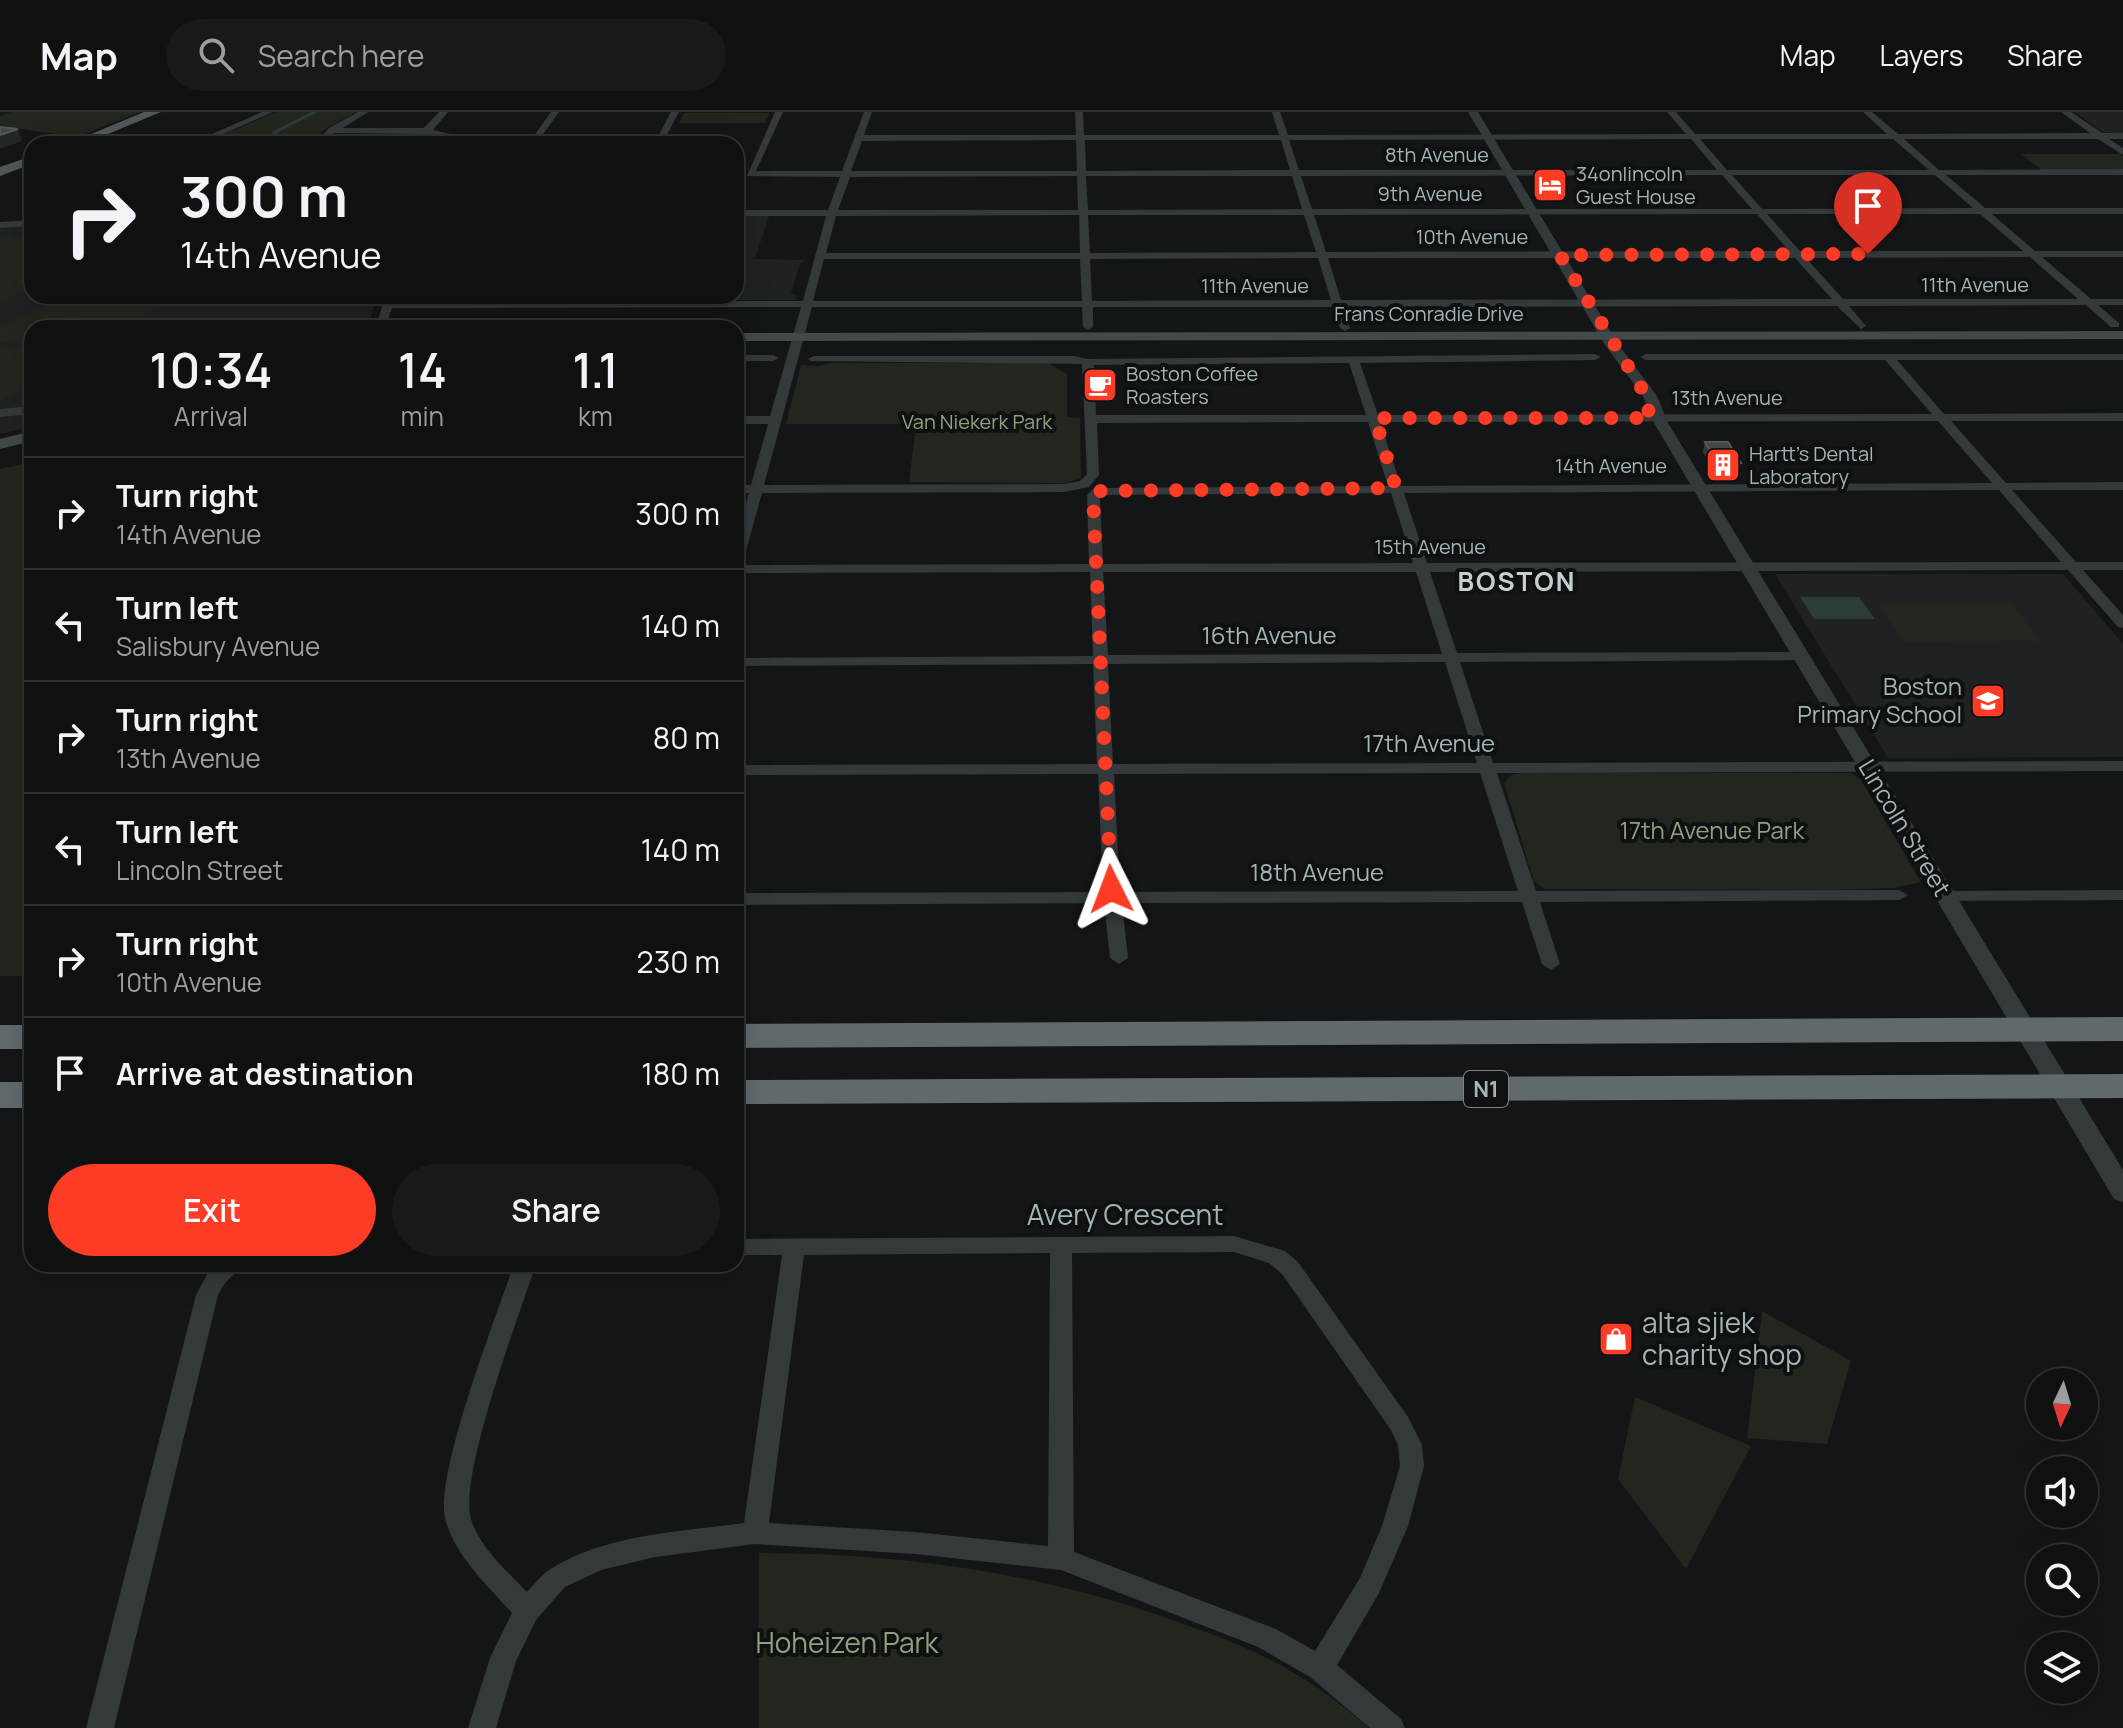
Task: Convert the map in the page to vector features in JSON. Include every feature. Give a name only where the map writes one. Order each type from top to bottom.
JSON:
[{"type":"highway","points":[[744,1036],[2123,1029]]},
{"type":"highway","points":[[0,1037],[24,1037]]},
{"type":"highway","name":"N1","points":[[744,1092],[2123,1086]]},
{"type":"highway","points":[[0,1095],[24,1095]]},
{"type":"main road","points":[[94,136],[155,112]]},
{"type":"main road","points":[[4,169],[24,163]]},
{"type":"main road","name":"Frans Conradie Drive","points":[[1610,340],[2119,330]]},
{"type":"main road","name":"Frans Conradie Drive","points":[[744,338],[796,341],[1610,340],[2123,344]]},
{"type":"main road","name":"Frans Conradie Drive","points":[[744,345],[796,341]]},
{"type":"main road","points":[[0,444],[24,438]]},
{"type":"main road","points":[[0,453],[24,448]]},
{"type":"street","points":[[212,136],[269,112]]},
{"type":"street","points":[[326,136],[364,112]]},
{"type":"street","points":[[422,136],[444,112]]},
{"type":"street","points":[[538,136],[555,112]]},
{"type":"street","points":[[662,136],[675,112]]},
{"type":"street","points":[[750,174],[779,112]]},
{"type":"street","points":[[744,537],[848,158],[868,112]]},
{"type":"street","points":[[1079,112],[1088,327]]},
{"type":"street","points":[[1276,112],[1345,328]]},
{"type":"street","name":"Lincoln Street","points":[[1473,112],[1642,389],[1642,400],[1658,420],[1802,656],[2123,1192]]},
{"type":"street","points":[[1671,112],[1861,326]]},
{"type":"street","points":[[1867,112],[2119,330]]},
{"type":"street","points":[[2065,112],[2123,152]]},
{"type":"street","points":[[332,130],[426,131],[451,136]]},
{"type":"street","points":[[859,138],[2123,136]]},
{"type":"street","points":[[744,175],[828,161]]},
{"type":"street","name":"8th Avenue","points":[[750,174],[2123,172]]},
{"type":"street","name":"9th Avenue","points":[[744,213],[2123,211]]},
{"type":"street","points":[[0,225],[24,222]]},
{"type":"street","name":"10th Avenue","points":[[820,256],[2123,254]]},
{"type":"street","name":"11th Avenue","points":[[702,304],[2123,302]]},
{"type":"street","points":[[814,359],[1074,359],[1088,362],[1595,357]]},
{"type":"street","points":[[1646,357],[2123,357]]},
{"type":"street","points":[[1888,357],[2123,624]]},
{"type":"street","points":[[744,358],[773,358]]},
{"type":"street","points":[[1353,358],[1551,964]]},
{"type":"street","points":[[1088,362],[1091,488],[1119,958]]},
{"type":"street","points":[[0,413],[24,411]]},
{"type":"street","name":"13th Avenue","points":[[1091,419],[2123,417]]},
{"type":"street","points":[[744,420],[776,420]]},
{"type":"street","name":"14th Avenue","points":[[744,489],[2123,486]]},
{"type":"street","name":"15th Avenue","points":[[744,566],[2123,566]]},
{"type":"street","name":"16th Avenue","points":[[744,662],[1802,656]]},
{"type":"street","name":"17th Avenue","points":[[744,770],[2123,766]]},
{"type":"street","name":"18th Avenue","points":[[744,899],[1899,895]]},
{"type":"street","points":[[1945,896],[2123,895]]},
{"type":"street","name":"Avery Crescent","points":[[744,1247],[1234,1244],[1277,1257],[1290,1268],[1400,1424],[1410,1445],[1412,1466],[1395,1526],[1370,1585],[1320,1668]]},
{"type":"street","points":[[1061,1245],[1061,1559]]},
{"type":"street","points":[[755,1533],[794,1247]]},
{"type":"street","points":[[100,1728],[207,1295],[223,1272]]},
{"type":"street","points":[[522,1272],[457,1478],[456,1515],[475,1550],[527,1611]]},
{"type":"street","points":[[482,1728],[503,1658],[527,1611],[556,1579],[597,1559],[655,1546],[755,1533],[915,1543],[1061,1559],[1267,1638],[1320,1668],[1391,1728]]},
{"type":"shaded area","points":[[2074,112],[2123,112],[2123,134],[2103,132]]},
{"type":"shaded area","points":[[744,216],[769,216],[755,259],[806,260],[800,264],[791,293],[797,296],[795,300],[744,300]]},
{"type":"shaded area","points":[[24,227],[24,304],[375,304],[370,320],[24,320],[24,429],[0,434],[0,228]]},
{"type":"shaded area","name":"Boston Primary School","points":[[1775,574],[2063,574],[2123,644],[2123,757],[1888,758]]},
{"type":"shaded area","points":[[1800,597],[1859,597],[1875,619],[1814,619]]},
{"type":"green space","points":[[11,112],[141,112],[80,136],[0,126],[0,116]]},
{"type":"green space","points":[[276,112],[356,112],[318,136],[219,136]]},
{"type":"green space","points":[[684,113],[770,113],[765,123],[679,123]]},
{"type":"green space","points":[[2021,154],[2119,154],[2123,156],[2123,170],[2042,170]]},
{"type":"green space","points":[[7,236],[24,239],[24,292],[0,303],[0,239]]},
{"type":"green space","points":[[50,304],[167,304],[134,320],[24,320],[24,346],[0,341],[0,327]]},
{"type":"green space","points":[[0,346],[24,350],[24,388],[0,401]]},
{"type":"green space","name":"Van Niekerk Park","points":[[1048,363],[1067,374],[1067,417],[1080,418],[1081,478],[1066,483],[909,482],[916,424],[786,424],[801,365]]},
{"type":"green space","points":[[24,464],[24,976],[0,976],[0,469]]},
{"type":"green space","points":[[1877,603],[2011,603],[2042,641],[1904,642]]},
{"type":"green space","name":"17th Avenue Park","points":[[1851,773],[1861,780],[1921,882],[1893,888],[1835,890],[1545,889],[1534,882],[1504,783],[1511,775]]},
{"type":"green space","points":[[1762,1311],[1851,1361],[1827,1444],[1747,1438]]},
{"type":"green space","points":[[1635,1397],[1751,1446],[1686,1569],[1618,1479]]},
{"type":"green space","name":"Hoheizen Park","points":[[759,1553],[911,1561],[1011,1576],[1109,1600],[1244,1647],[1319,1689],[1369,1728],[759,1728]]},
{"type":"building","points":[[0,127],[18,129],[0,135]]},
{"type":"building","points":[[1705,442],[1728,442],[1741,463],[1717,463]]},
{"type":"waterway","points":[[271,136],[315,112]]},
{"type":"place","name":"34onlincoln Guest House","points":[[1550,185]]},
{"type":"place","name":"Boston Coffee Roasters","points":[[1100,385]]},
{"type":"place","name":"Hartt's Dental Laboratory","points":[[1723,465]]},
{"type":"place","name":"Boston Primary School","points":[[1988,701]]},
{"type":"place","name":"alta sjiek charity shop","points":[[1616,1339]]},
{"type":"district","name":"BOSTON","points":[[1517,582]]},
{"type":"route","points":[[1111,889],[1093,495],[1113,489],[1396,488],[1375,418],[1653,418],[1641,398],[1642,389],[1612,345],[1560,255],[1868,254]]}]
